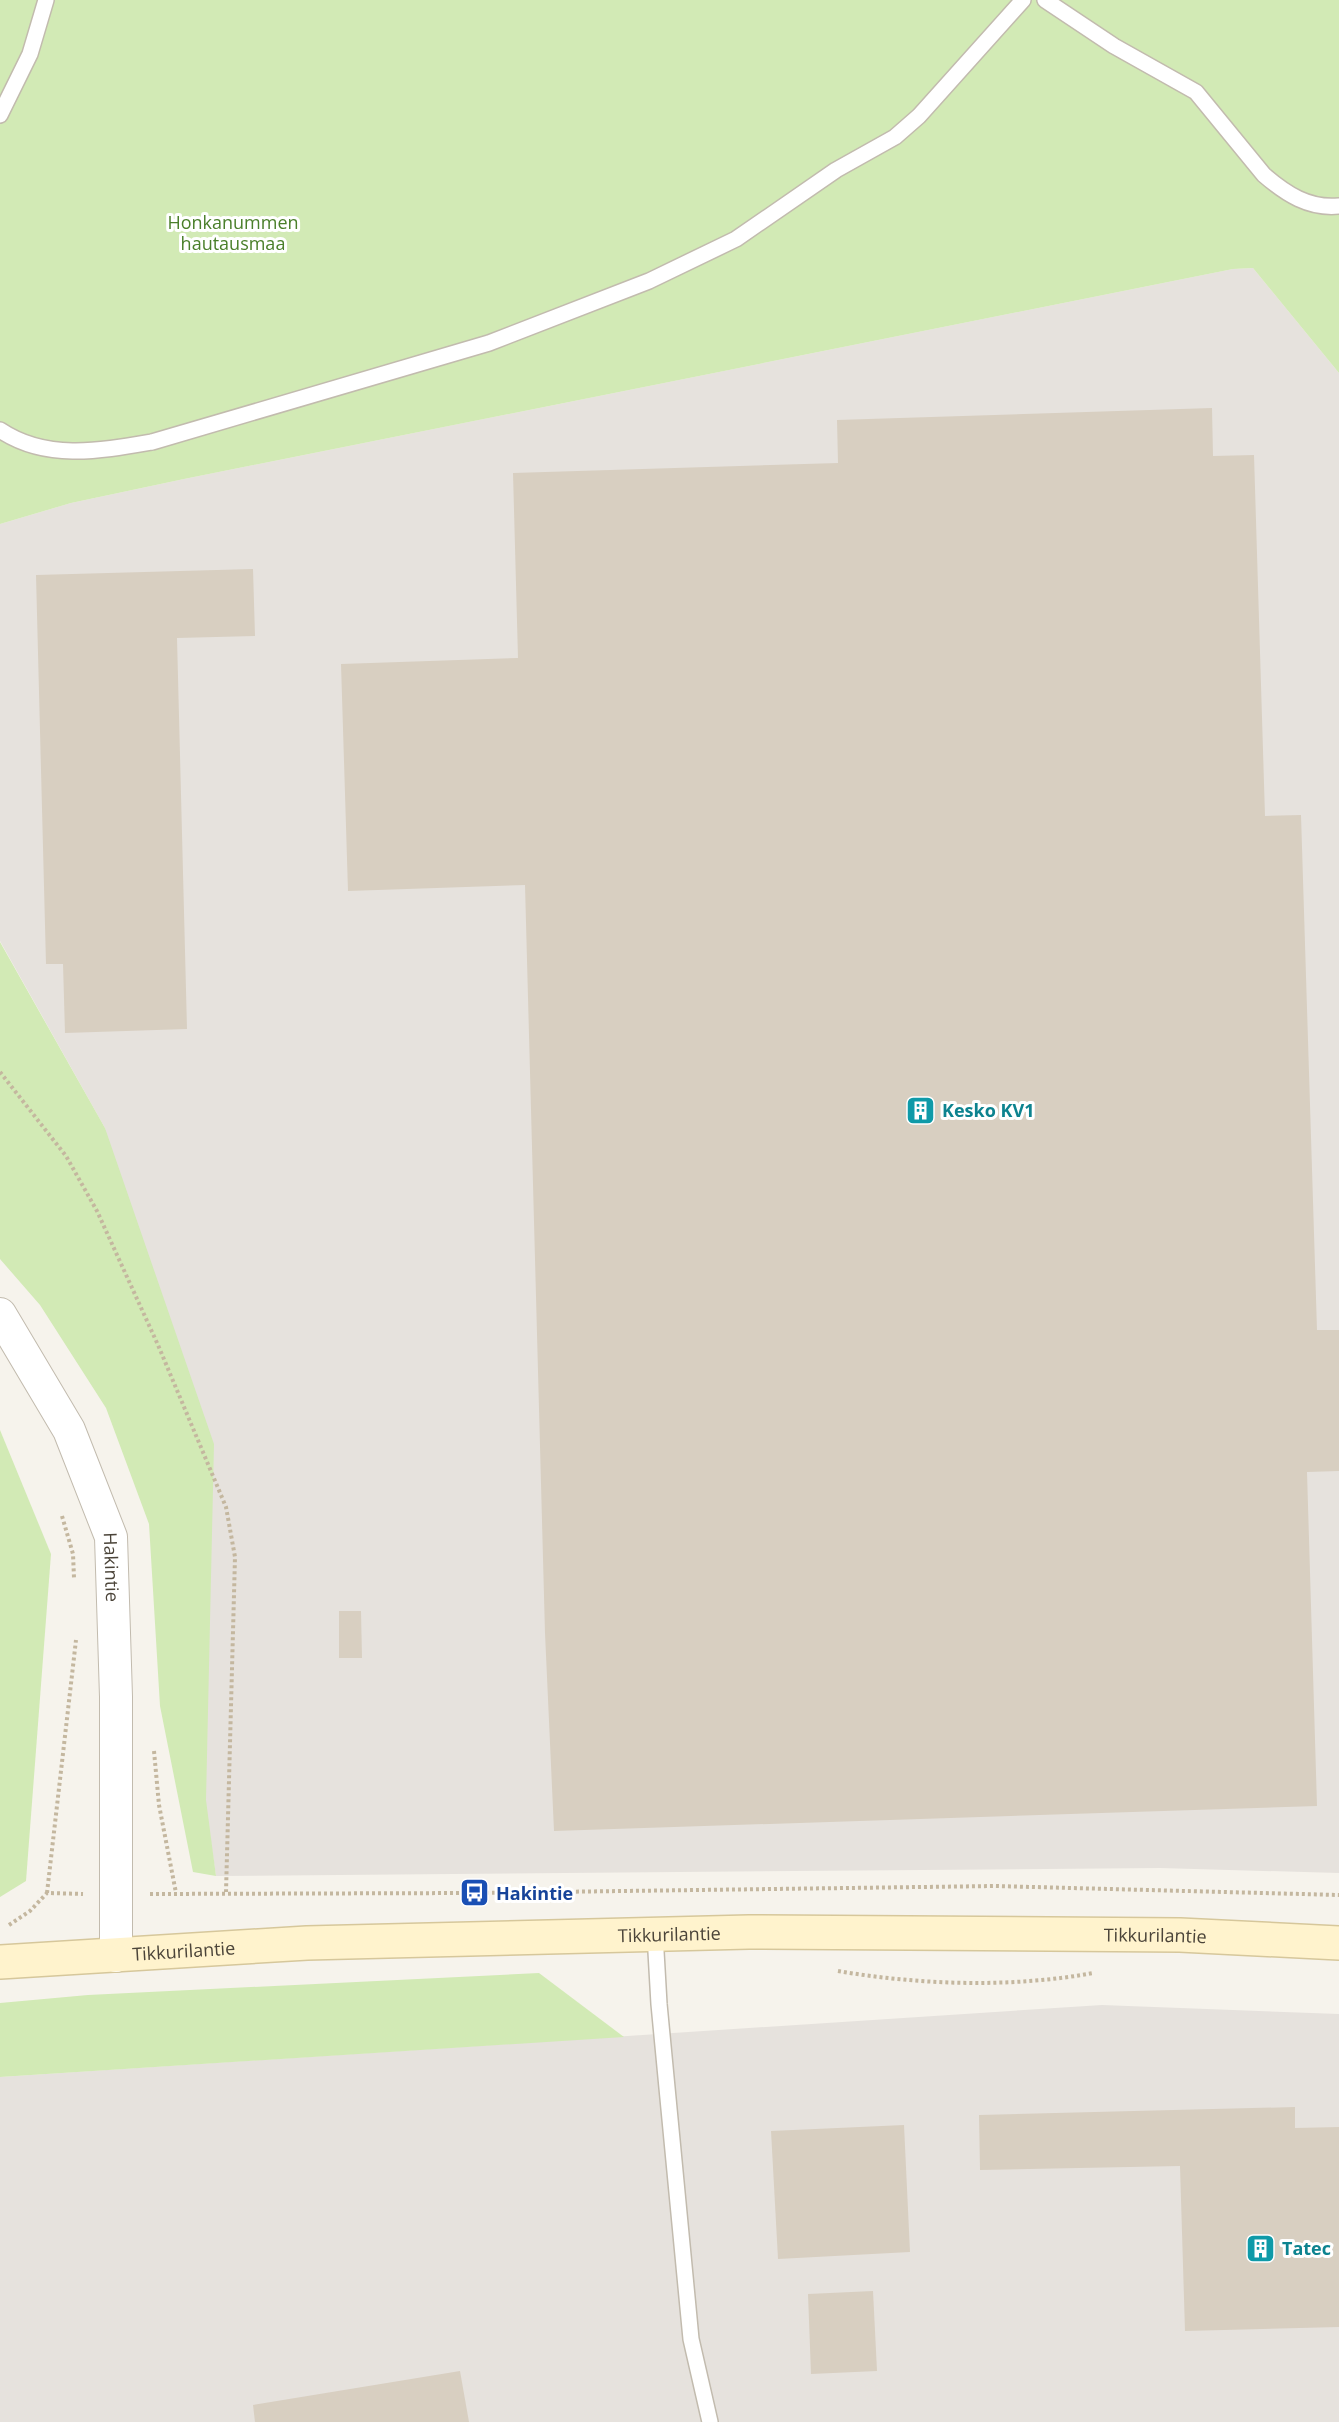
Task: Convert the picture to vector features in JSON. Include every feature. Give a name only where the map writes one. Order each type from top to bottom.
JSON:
[{"type":"main road","name":"Tikkurilantie","points":[[0,1962],[307,1943],[655,1934],[979,1932],[1180,1935],[1339,1943]]},
{"type":"street","name":"Hakintie","points":[[0,1314],[69,1430],[111,1538],[118,1895],[116,1956]]},
{"type":"lane","points":[[0,115],[30,54],[46,0]]},
{"type":"lane","points":[[0,430],[17,441],[64,452],[104,451],[152,442],[489,343],[649,281],[736,240],[836,170],[895,136],[919,116],[1023,0]]},
{"type":"lane","points":[[1045,0],[1114,46],[1196,92],[1264,175],[1277,186],[1302,201],[1339,206]]},
{"type":"lane","points":[[655,1934],[658,2004],[691,2339],[710,2422]]},
{"type":"path","points":[[0,1072],[66,1156],[98,1211],[158,1345],[226,1507],[235,1557],[226,1892]]},
{"type":"path","points":[[60,1510],[73,1554],[74,1586]]},
{"type":"path","points":[[0,1927],[7,1926],[30,1911],[47,1893],[76,1639]]},
{"type":"path","points":[[47,1893],[118,1895],[226,1892],[475,1893],[995,1886],[1339,1895]]},
{"type":"shaded area","points":[[1253,268],[1339,373],[1339,1873],[1160,1868],[216,1876],[105,1128],[0,941],[0,524],[71,503],[184,479],[1233,269]]},
{"type":"shaded area","points":[[1102,2005],[1339,2014],[1339,2422],[0,2422],[0,2077]]},
{"type":"green space","name":"Honkanummen hautausmaa","points":[[0,0],[1339,0],[1339,373],[1253,268],[1233,269],[184,479],[71,503],[0,524]]},
{"type":"green space","points":[[0,942],[105,1128],[214,1444],[206,1800],[216,1876],[193,1872],[160,1706],[149,1524],[106,1408],[40,1305],[0,1259]]},
{"type":"green space","points":[[0,1430],[51,1554],[26,1881],[0,1897]]},
{"type":"green space","points":[[539,1973],[624,2037],[0,2077],[0,2003],[88,1995]]},
{"type":"building","name":"Kesko KV1","points":[[1212,408],[1213,456],[1254,455],[1265,816],[1301,815],[1317,1330],[1339,1330],[1339,1471],[1307,1472],[1317,1806],[554,1831],[545,1633],[525,885],[348,891],[341,664],[518,658],[513,473],[838,463],[837,420]]},
{"type":"building","points":[[253,569],[255,636],[177,638],[187,1029],[65,1033],[63,964],[46,964],[36,575]]},
{"type":"building","points":[[339,1611],[361,1611],[362,1658],[339,1658]]},
{"type":"building","name":"Tatec","points":[[1295,2107],[1295,2128],[1339,2127],[1339,2327],[1185,2331],[1180,2166],[980,2170],[979,2115]]},
{"type":"building","points":[[904,2125],[910,2252],[778,2259],[771,2131]]},
{"type":"building","points":[[873,2291],[877,2371],[811,2374],[808,2294]]},
{"type":"building","points":[[460,2371],[469,2422],[255,2422],[253,2405]]},
{"type":"place","name":"Kesko KV1","points":[[921,1110]]},
{"type":"place","name":"Hakintie","points":[[475,1893]]},
{"type":"place","name":"Tatec","points":[[1261,2248]]}]
